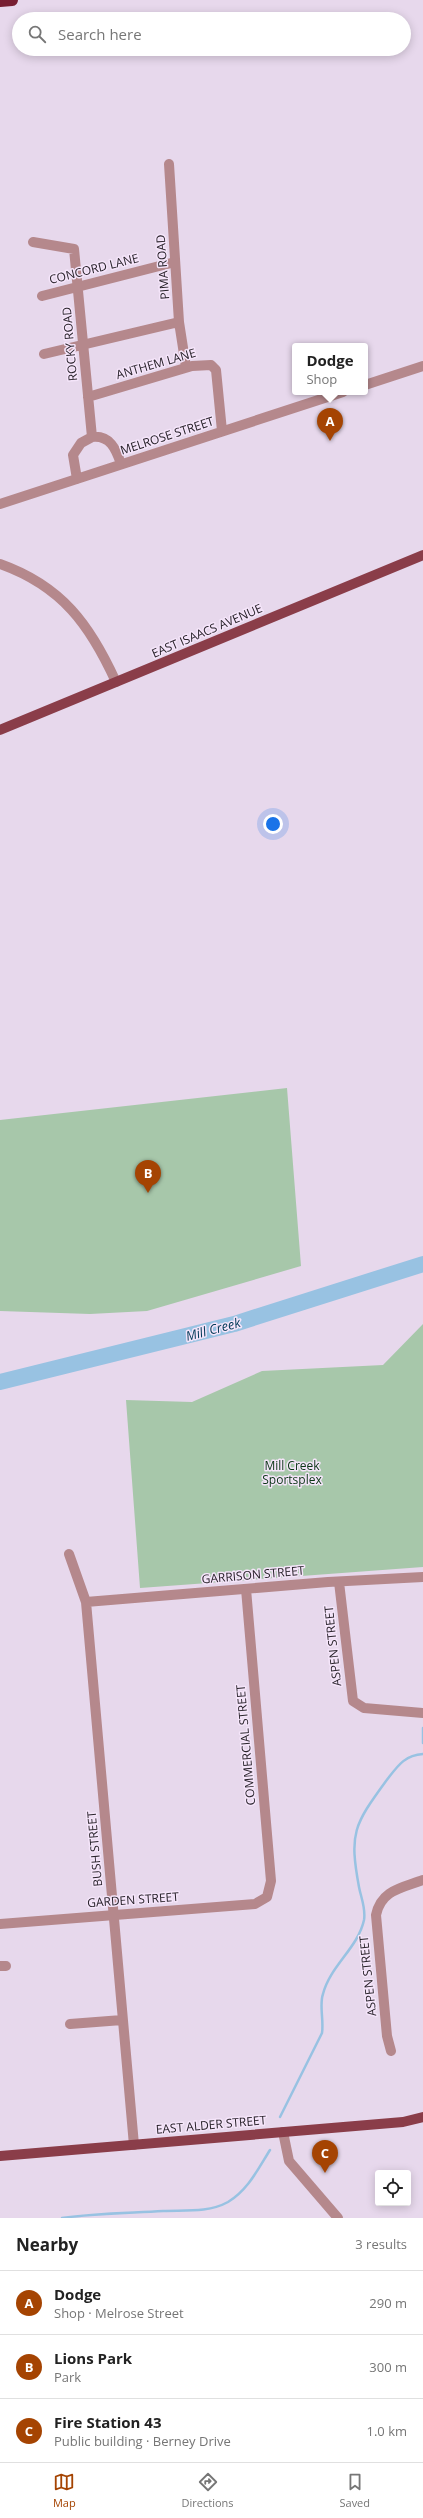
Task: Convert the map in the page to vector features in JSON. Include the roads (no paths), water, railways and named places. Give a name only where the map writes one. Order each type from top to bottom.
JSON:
[{"type":"highway","points":[[0,1],[12,0]]},
{"type":"main road","name":"EAST ISAACS AVENUE","points":[[0,730],[423,555]]},
{"type":"main road","name":"EAST ALDER STREET","points":[[0,2156],[403,2122],[423,2117]]},
{"type":"street","name":"PIMA ROAD","points":[[169,164],[179,322],[186,367]]},
{"type":"street","name":"ROCKY ROAD","points":[[33,242],[74,249],[92,437]]},
{"type":"street","name":"CONCORD LANE","points":[[42,296],[175,262]]},
{"type":"street","points":[[44,354],[179,322]]},
{"type":"street","name":"ANTHEM LANE","points":[[88,397],[186,367],[207,364],[214,367],[222,431]]},
{"type":"street","points":[[368,384],[423,366]]},
{"type":"street","name":"MELROSE STREET","points":[[0,504],[333,395]]},
{"type":"street","points":[[76,479],[73,455],[81,443],[92,437],[103,438],[112,444],[121,464]]},
{"type":"street","points":[[0,564],[34,580],[71,608],[91,632],[116,682]]},
{"type":"street","name":"BUSH STREET","points":[[69,1554],[86,1602],[134,2145]]},
{"type":"street","name":"GARRISON STREET","points":[[86,1602],[339,1582],[423,1577]]},
{"type":"street","name":"ASPEN STREET","points":[[339,1582],[351,1695],[357,1706],[370,1709],[423,1713]]},
{"type":"street","name":"COMMERCIAL STREET","points":[[246,1589],[271,1881],[267,1898]]},
{"type":"street","name":"ASPEN STREET","points":[[391,2051],[387,2036],[376,1926],[378,1906],[382,1899],[397,1889],[423,1880]]},
{"type":"street","name":"GARDEN STREET","points":[[0,1924],[255,1904],[267,1898]]},
{"type":"street","points":[[70,2024],[122,2020]]},
{"type":"street","points":[[282,2132],[289,2161],[338,2218]]},
{"type":"waterway","name":"Mill Creek","points":[[0,1382],[234,1324],[423,1264]]},
{"type":"waterway","points":[[423,1728],[423,1743]]},
{"type":"waterway","points":[[280,2117],[322,2033],[321,2003],[327,1984],[337,1966],[356,1939],[364,1920],[364,1907],[359,1887],[354,1854],[357,1830],[375,1796],[398,1767],[406,1759],[423,1754]]},
{"type":"waterway","points":[[62,2218],[112,2213],[196,2210],[220,2206],[235,2197],[247,2185],[257,2172],[270,2150]]},
{"type":"place","name":"Dodge","points":[[330,441]]},
{"type":"place","name":"Lions Park","points":[[148,1193]]},
{"type":"place","name":"Fire Station 43","points":[[325,2173]]},
{"type":"park label","name":"Mill Creek Sportsplex","points":[[292,1473]]}]
